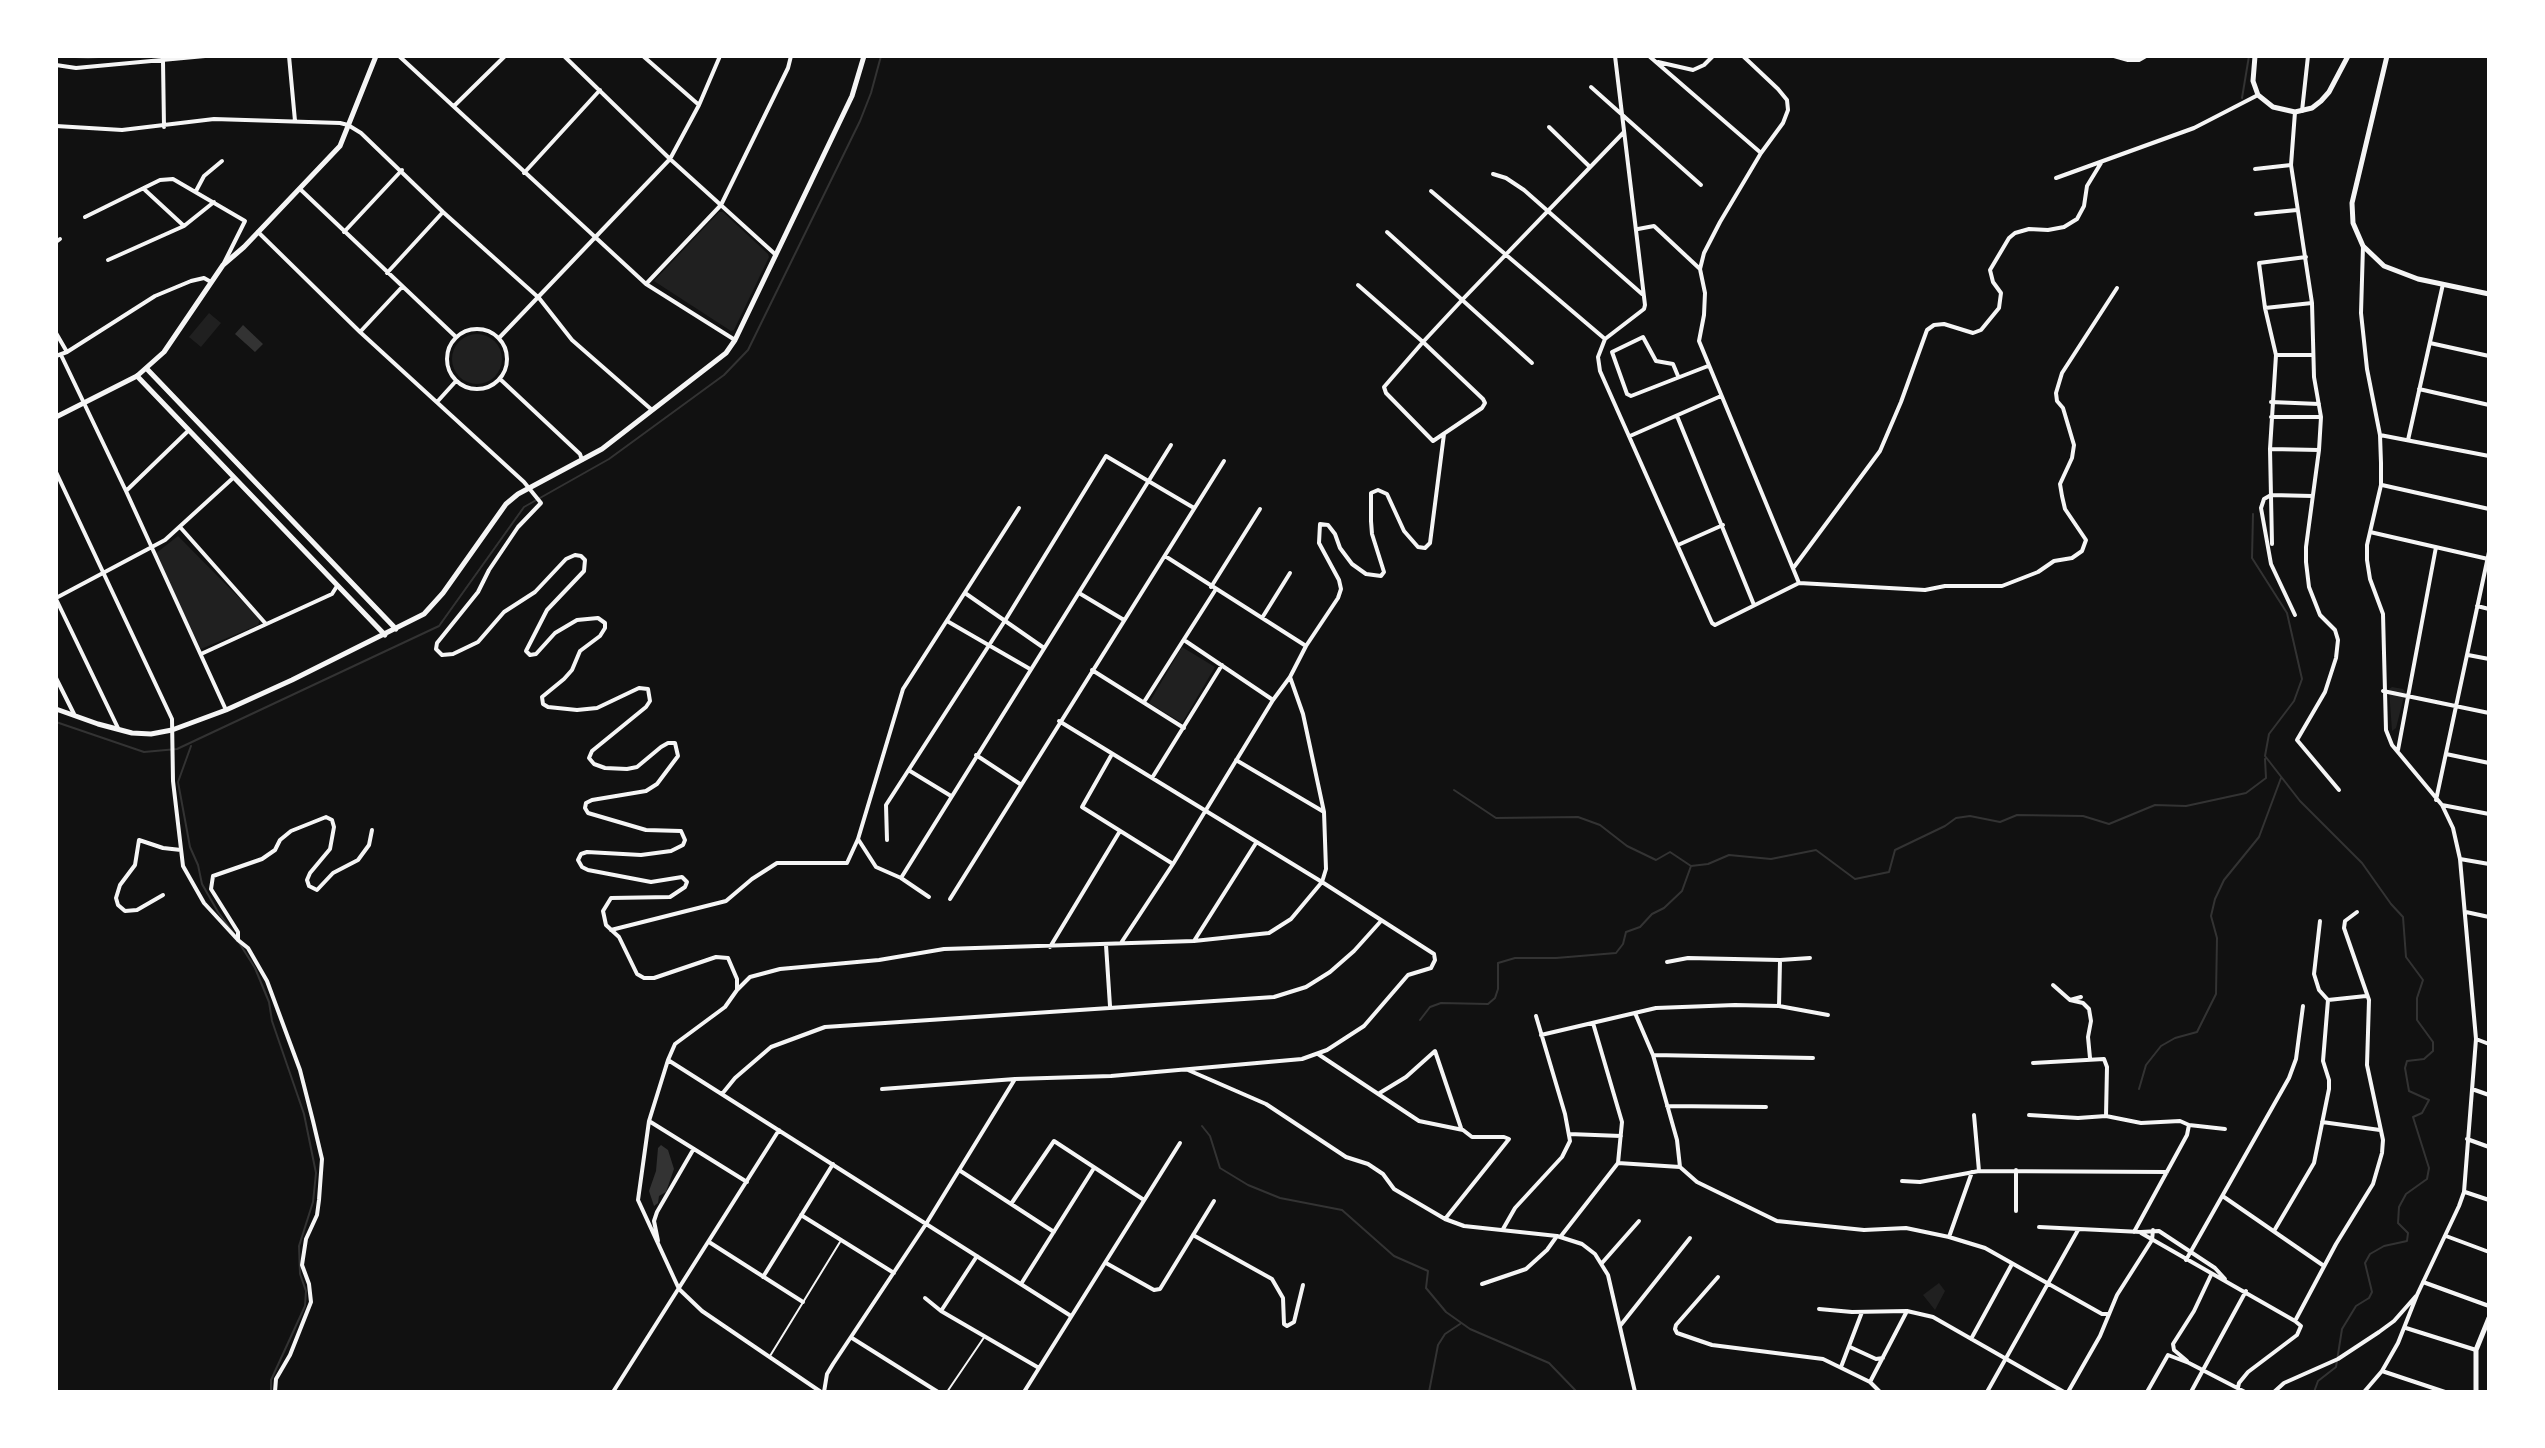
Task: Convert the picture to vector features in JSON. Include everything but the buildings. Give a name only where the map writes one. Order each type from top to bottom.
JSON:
[{"type":"street","points":[[56,65],[76,68],[205,56]]},
{"type":"street","points":[[289,56],[295,121]]},
{"type":"street","points":[[223,265],[340,146],[376,56]]},
{"type":"street","points":[[399,56],[646,284],[735,340]]},
{"type":"street","points":[[454,106],[505,56]]},
{"type":"street","points":[[564,56],[670,159],[776,255]]},
{"type":"street","points":[[643,56],[699,105]]},
{"type":"street","points":[[499,338],[670,159],[699,105],[720,56]]},
{"type":"street","points":[[646,284],[721,205],[791,56]]},
{"type":"street","points":[[1615,56],[1638,229],[1644,309],[1605,339],[1598,357],[1600,371],[1715,625],[1799,583],[1925,590],[1945,586],[2002,586],[2015,583],[2054,561],[2072,558],[2082,551],[2086,540],[2065,509],[2060,484],[2072,458],[2074,445],[2056,393],[2062,373],[2117,288]]},
{"type":"street","points":[[1649,56],[1761,153]]},
{"type":"street","points":[[1657,62],[1693,70],[1713,56]]},
{"type":"street","points":[[1743,56],[1787,100],[1788,110],[1704,253],[1700,269],[1705,293],[1704,315],[1698,337],[1799,583]]},
{"type":"street","points":[[2114,56],[2128,60],[2146,56]]},
{"type":"street","points":[[2255,56],[2253,81],[2258,95],[2273,107],[2298,112],[2312,108],[2329,92],[2348,56]]},
{"type":"street","points":[[2308,56],[2291,165],[2312,303],[2314,377],[2321,417],[2306,547],[2309,587],[2320,615],[2335,630],[2338,640],[2336,658],[2325,692],[2297,740],[2339,790]]},
{"type":"street","points":[[2387,56],[2352,203],[2353,223],[2363,246],[2384,266],[2418,279],[2489,294]]},
{"type":"street","points":[[56,709],[98,724],[151,734],[172,730],[226,710],[424,614],[506,504],[602,449],[711,367],[735,340],[852,96],[861,57]]},
{"type":"street","points":[[163,61],[164,127]]},
{"type":"street","points":[[1591,87],[1701,185]]},
{"type":"street","points":[[524,173],[600,90]]},
{"type":"street","points":[[2056,178],[2194,128],[2258,95]]},
{"type":"street","points":[[56,126],[122,130],[214,119],[348,125],[402,170],[443,212],[539,298],[572,340],[652,410]]},
{"type":"street","points":[[1549,127],[1590,167]]},
{"type":"street","points":[[1358,285],[1423,342],[1485,403],[1433,441],[1384,387],[1423,342],[1463,299],[1625,131]]},
{"type":"street","points":[[196,191],[204,176],[222,161]]},
{"type":"street","points":[[1794,567],[1880,451],[1927,330],[1944,324],[1973,333],[1981,330],[1999,308],[2001,293],[1993,282],[1990,270],[2009,238],[2029,229],[2064,227],[2077,219],[2084,206],[2087,186],[2101,163]]},
{"type":"street","points":[[2255,169],[2291,165]]},
{"type":"street","points":[[344,232],[402,170]]},
{"type":"street","points":[[1493,174],[1513,182],[1642,294]]},
{"type":"street","points":[[56,417],[147,369],[175,337],[223,265],[245,221],[196,191],[166,178],[85,217]]},
{"type":"street","points":[[300,189],[456,337]]},
{"type":"street","points":[[145,190],[184,226]]},
{"type":"street","points":[[1431,191],[1605,339]]},
{"type":"street","points":[[108,260],[184,226],[214,202]]},
{"type":"street","points":[[2256,214],[2297,210]]},
{"type":"street","points":[[387,273],[443,212]]},
{"type":"street","points":[[1638,229],[1654,226],[1700,269]]},
{"type":"street","points":[[258,232],[360,332],[531,490],[541,503],[518,527],[478,592],[437,643],[436,649],[442,655],[453,654],[478,642],[504,612],[535,592],[566,559],[575,555],[585,560],[584,571],[547,610],[526,651],[530,655],[536,654],[555,633],[577,620],[598,618],[605,623],[605,628],[600,636],[580,651],[572,670],[542,697],[543,704],[577,710],[597,708],[639,688],[648,689],[650,701],[646,707],[597,744],[589,758],[594,764],[605,768],[627,769],[637,767],[668,743],[675,743],[678,756],[657,784],[646,791],[592,800],[586,803],[585,808],[588,813],[646,830],[681,831],[685,840],[683,845],[671,851],[641,855],[587,852],[581,854],[578,860],[588,870],[651,882],[682,877],[687,882],[685,887],[670,897],[611,898],[603,911],[606,925],[619,937],[637,974],[644,978],[654,978],[716,957],[728,958],[734,967],[737,990]]},
{"type":"street","points":[[1387,232],[1532,363]]},
{"type":"street","points":[[2363,246],[2361,313],[2367,369],[2380,435],[2381,485],[2367,545],[2370,579],[2383,614],[2386,730],[2392,745],[2442,805],[2453,828],[2466,912],[2476,1039],[2464,1192],[2417,1295],[2406,1328],[2382,1371],[2364,1392]]},
{"type":"street","points":[[2272,544],[2270,449],[2276,355],[2259,263],[2306,257]]},
{"type":"street","points":[[61,355],[155,296],[191,281],[204,278],[211,282]]},
{"type":"street","points":[[2408,440],[2443,284]]},
{"type":"street","points":[[360,332],[402,287]]},
{"type":"street","points":[[2265,308],[2312,303]]},
{"type":"street","points":[[473,329],[491,332],[499,338],[507,355],[507,364],[500,379],[482,389],[464,386],[456,381],[450,373],[447,354],[456,337],[473,329]]},
{"type":"street","points":[[56,333],[61,355],[226,710]]},
{"type":"street","points":[[1677,373],[1673,364],[1656,361],[1642,336],[1615,349],[1611,355],[1627,394],[1631,396],[1677,373],[1707,364]]},
{"type":"street","points":[[2430,343],[2489,356]]},
{"type":"street","points":[[2276,355],[2313,355]]},
{"type":"street","points":[[147,369],[396,629]]},
{"type":"street","points":[[137,376],[385,635]]},
{"type":"street","points":[[500,379],[580,454],[582,460]]},
{"type":"street","points":[[437,402],[456,381]]},
{"type":"street","points":[[2419,389],[2489,405]]},
{"type":"street","points":[[1630,436],[1721,396]]},
{"type":"street","points":[[2271,402],[2319,404]]},
{"type":"street","points":[[1677,416],[1754,605]]},
{"type":"street","points":[[2271,417],[2321,417]]},
{"type":"street","points":[[126,491],[197,423]]},
{"type":"street","points":[[1121,943],[1290,677],[1341,589],[1319,543],[1320,524],[1328,525],[1352,564],[1366,574],[1381,576],[1384,572],[1372,534],[1370,499],[1371,493],[1378,490],[1387,494],[1404,531],[1418,547],[1425,548],[1430,543],[1444,434]]},
{"type":"street","points":[[2380,435],[2489,456]]},
{"type":"street","points":[[901,878],[1171,445]]},
{"type":"street","points":[[2270,449],[2319,450]]},
{"type":"street","points":[[887,840],[886,805],[1106,456],[1194,508]]},
{"type":"street","points":[[950,899],[1224,461]]},
{"type":"street","points":[[118,728],[56,599],[153,548],[241,470]]},
{"type":"street","points":[[56,472],[172,719],[171,756],[183,866],[204,903],[248,948],[267,981],[300,1070],[322,1159],[317,1215],[306,1239],[302,1265],[311,1302],[290,1355],[276,1379],[275,1392]]},
{"type":"street","points":[[2381,485],[2489,509]]},
{"type":"street","points":[[2295,615],[2271,564],[2261,508],[2264,499],[2271,495],[2312,496]]},
{"type":"street","points":[[269,516],[278,507]]},
{"type":"street","points":[[611,930],[726,901],[777,863],[847,863],[858,839],[903,689],[1019,508]]},
{"type":"street","points":[[1144,702],[1260,509]]},
{"type":"street","points":[[1678,545],[1723,525]]},
{"type":"street","points":[[180,527],[266,624]]},
{"type":"street","points":[[2370,532],[2488,559]]},
{"type":"street","points":[[295,542],[304,535]]},
{"type":"street","points":[[2398,750],[2436,547]]},
{"type":"street","points":[[2436,800],[2489,552]]},
{"type":"street","points":[[1165,556],[1306,646]]},
{"type":"street","points":[[1262,618],[1290,573]]},
{"type":"street","points":[[201,654],[332,594],[346,578]]},
{"type":"street","points":[[965,593],[1044,648]]},
{"type":"street","points":[[1079,593],[1124,620]]},
{"type":"street","points":[[2477,606],[2489,609]]},
{"type":"street","points":[[947,621],[1030,669]]},
{"type":"street","points":[[1184,640],[1273,700]]},
{"type":"street","points":[[2467,655],[2489,659]]},
{"type":"street","points":[[1152,778],[1222,665]]},
{"type":"street","points":[[1092,670],[1184,728]]},
{"type":"street","points":[[1015,1079],[926,1224],[827,1374],[822,1392],[702,1311],[679,1289],[638,1200],[649,1121],[675,1044],[725,1007],[750,977],[799,966],[879,960],[944,949],[1194,941],[1269,933],[1291,919],[1322,882],[1326,869],[1324,812],[1303,714],[1290,677]]},
{"type":"street","points":[[56,678],[74,714]]},
{"type":"street","points":[[2383,691],[2489,713]]},
{"type":"street","points":[[882,1089],[1272,1064],[1302,1059],[1343,1041],[1364,1026],[1408,975],[1431,968],[1435,960],[1434,954],[1322,882],[1059,721]]},
{"type":"street","points":[[1112,754],[1082,807],[1173,864]]},
{"type":"street","points":[[2446,754],[2489,763]]},
{"type":"street","points":[[976,755],[1020,784]]},
{"type":"street","points":[[1236,760],[1324,812]]},
{"type":"street","points":[[910,771],[951,796]]},
{"type":"street","points":[[2442,805],[2489,814]]},
{"type":"street","points":[[238,940],[238,932],[211,889],[213,876],[262,859],[275,850],[280,840],[291,831],[326,817],[332,820],[334,827],[330,849],[307,880],[309,886],[317,890],[333,873],[358,860],[369,845],[372,830]]},
{"type":"street","points":[[1050,947],[1120,831]]},
{"type":"street","points":[[858,839],[866,849],[867,858],[876,867],[901,878],[929,897]]},
{"type":"street","points":[[163,895],[137,910],[125,911],[116,898],[120,885],[135,865],[139,840],[181,850]]},
{"type":"street","points":[[1194,941],[1256,843]]},
{"type":"street","points":[[2460,859],[2489,864]]},
{"type":"street","points":[[2295,1321],[2373,1184],[2382,1153],[2367,1065],[2369,1000],[2344,928],[2345,921],[2357,912]]},
{"type":"street","points":[[2466,912],[2489,917]]},
{"type":"street","points":[[722,1094],[735,1078],[771,1047],[825,1027],[1274,997],[1306,987],[1330,972],[1381,921]]},
{"type":"street","points":[[2274,1231],[2314,1163],[2329,1080],[2323,1061],[2328,1000],[2319,990],[2314,974],[2320,921]]},
{"type":"street","points":[[1106,945],[1110,1006]]},
{"type":"street","points":[[1667,962],[1688,958],[1810,958]]},
{"type":"street","points":[[1779,1006],[1780,960]]},
{"type":"street","points":[[2053,985],[2070,1000],[2083,1003],[2089,1009],[2090,1058]]},
{"type":"street","points":[[2328,1000],[2366,996]]},
{"type":"street","points":[[2070,1000],[2081,997]]},
{"type":"street","points":[[1541,1035],[1656,1008],[1779,1006],[1828,1015]]},
{"type":"street","points":[[2186,1260],[2289,1078],[2296,1059],[2303,1006]]},
{"type":"street","points":[[1634,1011],[1653,1055],[1677,1140],[1680,1167]]},
{"type":"street","points":[[1503,1229],[1508,1217],[1568,1149],[1569,1134],[1536,1016]]},
{"type":"street","points":[[1482,1284],[1526,1269],[1547,1250],[1618,1163],[1622,1122],[1593,1023]]},
{"type":"street","points":[[2476,1039],[2489,1044]]},
{"type":"street","points":[[1378,1094],[1406,1077],[1435,1051],[1463,1130]]},
{"type":"street","points":[[1318,1054],[1419,1121],[1463,1130],[1472,1137],[1509,1139],[1445,1219]]},
{"type":"street","points":[[1653,1055],[1813,1058]]},
{"type":"street","points":[[2033,1063],[2090,1058],[2101,1058],[2107,1062],[2106,1116]]},
{"type":"street","points":[[668,1060],[1071,1316]]},
{"type":"street","points":[[1188,1070],[1266,1104],[1346,1157],[1368,1164],[1383,1174],[1394,1189],[1445,1219],[1464,1226],[1559,1236],[1582,1244],[1602,1263],[1608,1275],[1635,1392]]},
{"type":"street","points":[[2471,1089],[2489,1095]]},
{"type":"street","points":[[1667,1106],[1766,1107]]},
{"type":"street","points":[[1974,1115],[1979,1171]]},
{"type":"street","points":[[2029,1115],[2106,1116],[2133,1123],[2180,1121],[2225,1129]]},
{"type":"street","points":[[649,1121],[747,1182]]},
{"type":"street","points":[[2322,1122],[2380,1130]]},
{"type":"street","points":[[2137,1232],[2187,1135],[2189,1125]]},
{"type":"street","points":[[613,1392],[779,1130]]},
{"type":"street","points":[[1569,1134],[1621,1136]]},
{"type":"street","points":[[2467,1139],[2489,1147]]},
{"type":"street","points":[[1011,1204],[1054,1141],[1144,1200]]},
{"type":"street","points":[[1024,1392],[1180,1143]]},
{"type":"street","points":[[660,1251],[654,1221],[693,1150]]},
{"type":"street","points":[[1618,1163],[1680,1167],[1697,1182],[1777,1221],[1864,1230],[1906,1228],[1985,1248],[2102,1314],[2108,1314]]},
{"type":"street","points":[[763,1277],[833,1164]]},
{"type":"street","points":[[1021,1284],[1094,1168]]},
{"type":"street","points":[[959,1170],[1054,1232]]},
{"type":"street","points":[[2016,1170],[2016,1211]]},
{"type":"street","points":[[1902,1181],[1920,1182],[1979,1171],[2167,1172]]},
{"type":"street","points":[[1949,1237],[1972,1172]]},
{"type":"street","points":[[2464,1192],[2489,1200]]},
{"type":"street","points":[[2223,1197],[2324,1266]]},
{"type":"street","points":[[1106,1263],[1154,1290],[1160,1289],[1214,1201]]},
{"type":"street","points":[[801,1215],[894,1273]]},
{"type":"street","points":[[1602,1263],[1639,1221]]},
{"type":"street","points":[[2039,1227],[2159,1231],[2215,1268],[2225,1279]]},
{"type":"street","points":[[1987,1392],[2078,1230]]},
{"type":"street","points":[[1819,1309],[1907,1311],[1933,1317],[2066,1392],[2152,1240],[2153,1230]]},
{"type":"street","points":[[2137,1232],[2211,1275],[2246,1291],[2301,1326],[2297,1335],[2258,1363],[2239,1383],[2240,1391]]},
{"type":"street","points":[[1193,1235],[1272,1279],[1283,1298],[1284,1324],[1287,1326],[1294,1322],[1303,1285]]},
{"type":"street","points":[[2445,1235],[2489,1252]]},
{"type":"street","points":[[1620,1326],[1690,1238]]},
{"type":"street","points":[[709,1242],[803,1302]]},
{"type":"street","points":[[941,1311],[977,1256]]},
{"type":"street","points":[[1971,1339],[2012,1264]]},
{"type":"street","points":[[2189,1363],[2176,1352],[2173,1344],[2194,1311],[2215,1268]]},
{"type":"street","points":[[1718,1277],[1676,1325],[1677,1333],[1712,1345],[1823,1359],[1870,1382],[1880,1392]]},
{"type":"street","points":[[2423,1282],[2489,1306]]},
{"type":"street","points":[[2191,1392],[2246,1291]]},
{"type":"street","points":[[2274,1392],[2284,1383],[2338,1359],[2379,1332],[2394,1321],[2417,1295]]},
{"type":"street","points":[[925,1298],[941,1311],[1039,1368]]},
{"type":"street","points":[[1870,1382],[1907,1311]]},
{"type":"street","points":[[1841,1367],[1862,1312]]},
{"type":"street","points":[[2476,1392],[2476,1350],[2489,1318]]},
{"type":"street","points":[[2406,1328],[2476,1350]]},
{"type":"street","points":[[852,1338],[938,1392]]},
{"type":"street","points":[[1850,1346],[1876,1359],[1885,1357]]},
{"type":"street","points":[[2147,1392],[2168,1355],[2204,1370],[2240,1391]]},
{"type":"street","points":[[2382,1371],[2445,1392]]},
{"type":"lane","points":[[770,1356],[841,1241]]},
{"type":"lane","points":[[947,1392],[985,1335]]},
{"type":"shaded area","points":[[719,212],[723,212],[769,257],[731,331],[654,281]]},
{"type":"shaded area","points":[[209,313],[221,323],[201,347],[189,337]]},
{"type":"shaded area","points":[[243,325],[263,344],[255,352],[235,334]]},
{"type":"shaded area","points":[[477,334],[495,341],[502,359],[495,377],[477,384],[459,377],[452,359],[459,341]]},
{"type":"shaded area","points":[[178,536],[260,619],[258,625],[201,649],[155,554]]},
{"type":"shaded area","points":[[1182,647],[1215,667],[1182,723],[1149,703]]},
{"type":"shaded area","points":[[2392,687],[2405,692],[2396,728],[2392,731],[2389,689]]},
{"type":"shaded area","points":[[661,1145],[668,1150],[674,1169],[666,1192],[659,1196],[654,1206],[649,1191]]},
{"type":"shaded area","points":[[1939,1283],[1945,1291],[1935,1310],[1923,1295]]},
{"type":"waterway","points":[[62,56],[110,56]]},
{"type":"waterway","points":[[56,722],[144,752],[177,749],[439,626],[524,507],[609,459],[724,375],[748,350],[860,121],[881,56]]},
{"type":"waterway","points":[[2242,98],[2249,56]]},
{"type":"waterway","points":[[2253,514],[2252,558],[2287,613],[2302,679],[2294,701],[2269,734],[2265,756],[2300,801],[2362,863],[2403,917],[2406,957],[2423,980],[2417,998],[2417,1020],[2433,1042],[2433,1051],[2424,1059],[2407,1061],[2405,1068],[2409,1091],[2429,1100],[2422,1113],[2413,1117],[2429,1168],[2427,1179],[2406,1194],[2399,1207],[2398,1223],[2408,1233],[2407,1241],[2384,1246],[2370,1254],[2365,1263],[2372,1292],[2369,1298],[2356,1306],[2342,1329],[2336,1367],[2318,1381],[2314,1392]]},
{"type":"waterway","points":[[191,746],[178,782],[190,847],[202,884],[235,935]]},
{"type":"waterway","points":[[1454,790],[1496,818],[1578,817],[1600,825],[1627,846],[1656,860],[1670,852],[1691,866],[1708,864],[1729,855],[1771,859],[1816,850],[1855,879],[1889,872],[1895,850],[1956,818],[1970,816],[2000,822],[2017,815],[2083,816],[2109,824],[2155,805],[2186,806],[2246,793],[2266,778],[2265,759]]},
{"type":"waterway","points":[[2139,1089],[2146,1065],[2161,1046],[2197,1032],[2216,994],[2217,938],[2211,916],[2215,899],[2224,880],[2259,837],[2281,778]]},
{"type":"waterway","points":[[1420,1020],[1430,1007],[1441,1003],[1488,1004],[1495,998],[1498,989],[1498,963],[1515,958],[1616,953],[1623,944],[1626,932],[1640,927],[1682,891],[1691,866]]},
{"type":"waterway","points":[[238,941],[255,968],[269,1002],[272,1021],[304,1114],[316,1173],[313,1202],[299,1246],[300,1274],[306,1291],[305,1306],[271,1380],[271,1392]]},
{"type":"waterway","points":[[1202,1126],[1210,1136],[1220,1168],[1248,1185],[1280,1198],[1342,1210],[1394,1256],[1428,1271],[1426,1288],[1446,1312],[1470,1329],[1549,1363],[1577,1392]]},
{"type":"waterway","points":[[1429,1392],[1438,1345],[1445,1334],[1460,1324]]}]
